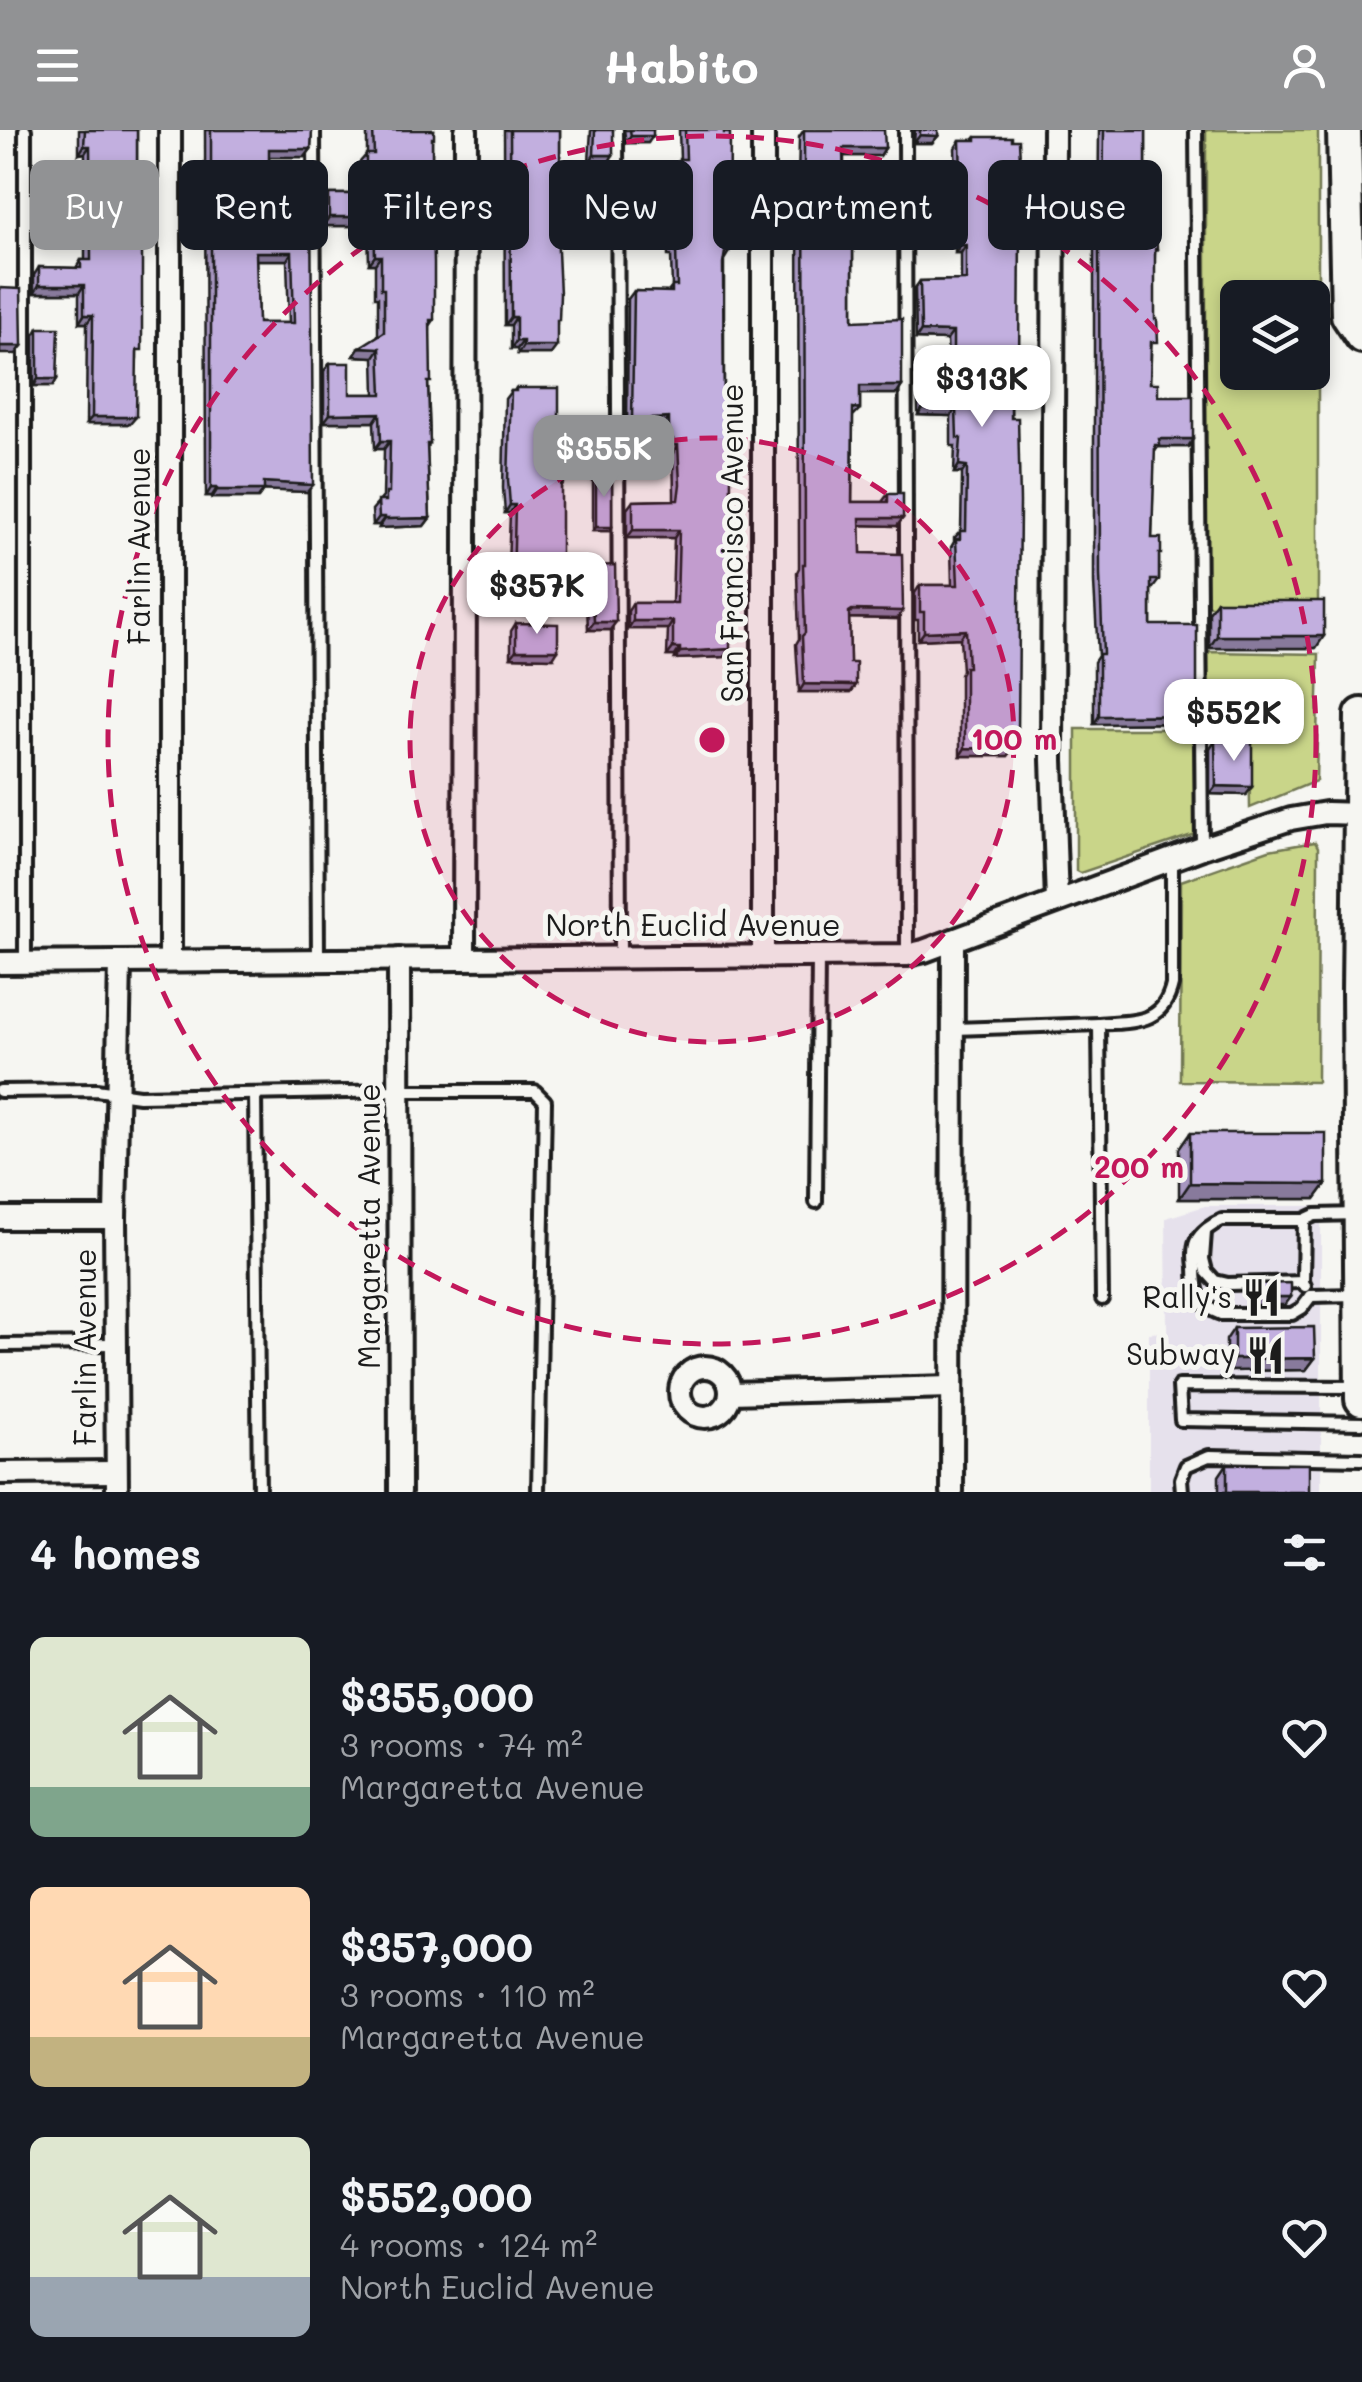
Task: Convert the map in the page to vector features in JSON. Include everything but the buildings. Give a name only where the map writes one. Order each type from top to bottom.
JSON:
[{"type":"main road","points":[[1344,130],[1348,316],[1362,336]]},
{"type":"main road","points":[[1362,715],[1362,1400]]},
{"type":"street","name":"Farlin Avenue","points":[[170,130],[170,961]]},
{"type":"street","points":[[464,958],[466,130]]},
{"type":"street","name":"San Francisco Avenue","points":[[763,130],[763,956]]},
{"type":"street","points":[[1054,130],[1052,760],[1057,901]]},
{"type":"street","name":"North Euclid Avenue","points":[[0,963],[908,955],[1202,848],[1309,814],[1362,814]]},
{"type":"street","points":[[952,1492],[953,940]]},
{"type":"street","name":"Margaretta Avenue","points":[[399,959],[400,1492]]},
{"type":"street","name":"Farlin Avenue","points":[[116,1482],[115,1218],[120,962]]},
{"type":"street","points":[[0,1218],[115,1218]]},
{"type":"street","points":[[731,1392],[951,1388]]},
{"type":"street","points":[[0,1473],[116,1482]]},
{"type":"lane","points":[[25,130],[25,962]]},
{"type":"lane","points":[[314,130],[318,960]]},
{"type":"lane","points":[[617,130],[620,957]]},
{"type":"lane","points":[[905,130],[908,955]]},
{"type":"lane","points":[[1196,130],[1202,848]]},
{"type":"lane","points":[[954,1028],[1099,1024],[1142,1020],[1155,1014],[1168,999],[1172,984],[1172,859]]},
{"type":"lane","points":[[816,1202],[818,955]]},
{"type":"lane","points":[[1099,1024],[1102,1298]]},
{"type":"lane","points":[[0,1091],[96,1090],[139,1096],[535,1091],[546,1100],[538,1492]]},
{"type":"lane","points":[[256,1094],[259,1492]]},
{"type":"lane","points":[[1311,1296],[1292,1314],[1221,1314],[1206,1307],[1197,1293],[1196,1241],[1222,1220],[1304,1220],[1315,1215],[1361,1214]]},
{"type":"lane","points":[[1304,1220],[1304,1282],[1311,1296]]},
{"type":"lane","points":[[1204,1231],[1203,1259],[1206,1271],[1215,1281],[1304,1282]]},
{"type":"lane","points":[[1311,1296],[1361,1295]]},
{"type":"lane","points":[[0,1345],[116,1344]]},
{"type":"lane","points":[[1362,1387],[1178,1386],[1181,1420],[1362,1423]]},
{"type":"lane","points":[[1182,1492],[1186,1466],[1209,1456],[1362,1459]]},
{"type":"shaded area","points":[[1205,1206],[1321,1206],[1321,1492],[1149,1492],[1149,1333],[1167,1332],[1166,1218]]},
{"type":"green space","points":[[1206,130],[1318,130],[1318,280],[1220,280],[1220,390],[1318,390],[1318,606],[1206,606]]},
{"type":"green space","points":[[1208,652],[1319,654],[1316,781],[1250,808],[1249,735],[1208,735]]},
{"type":"green space","points":[[1076,729],[1193,729],[1195,834],[1080,873],[1076,871]]},
{"type":"green space","points":[[1315,842],[1317,1082],[1180,1081],[1181,881],[1269,850]]},
{"type":"place","name":"Rally's","points":[[1262,1298]]},
{"type":"place","name":"Subway","points":[[1266,1355]]}]
